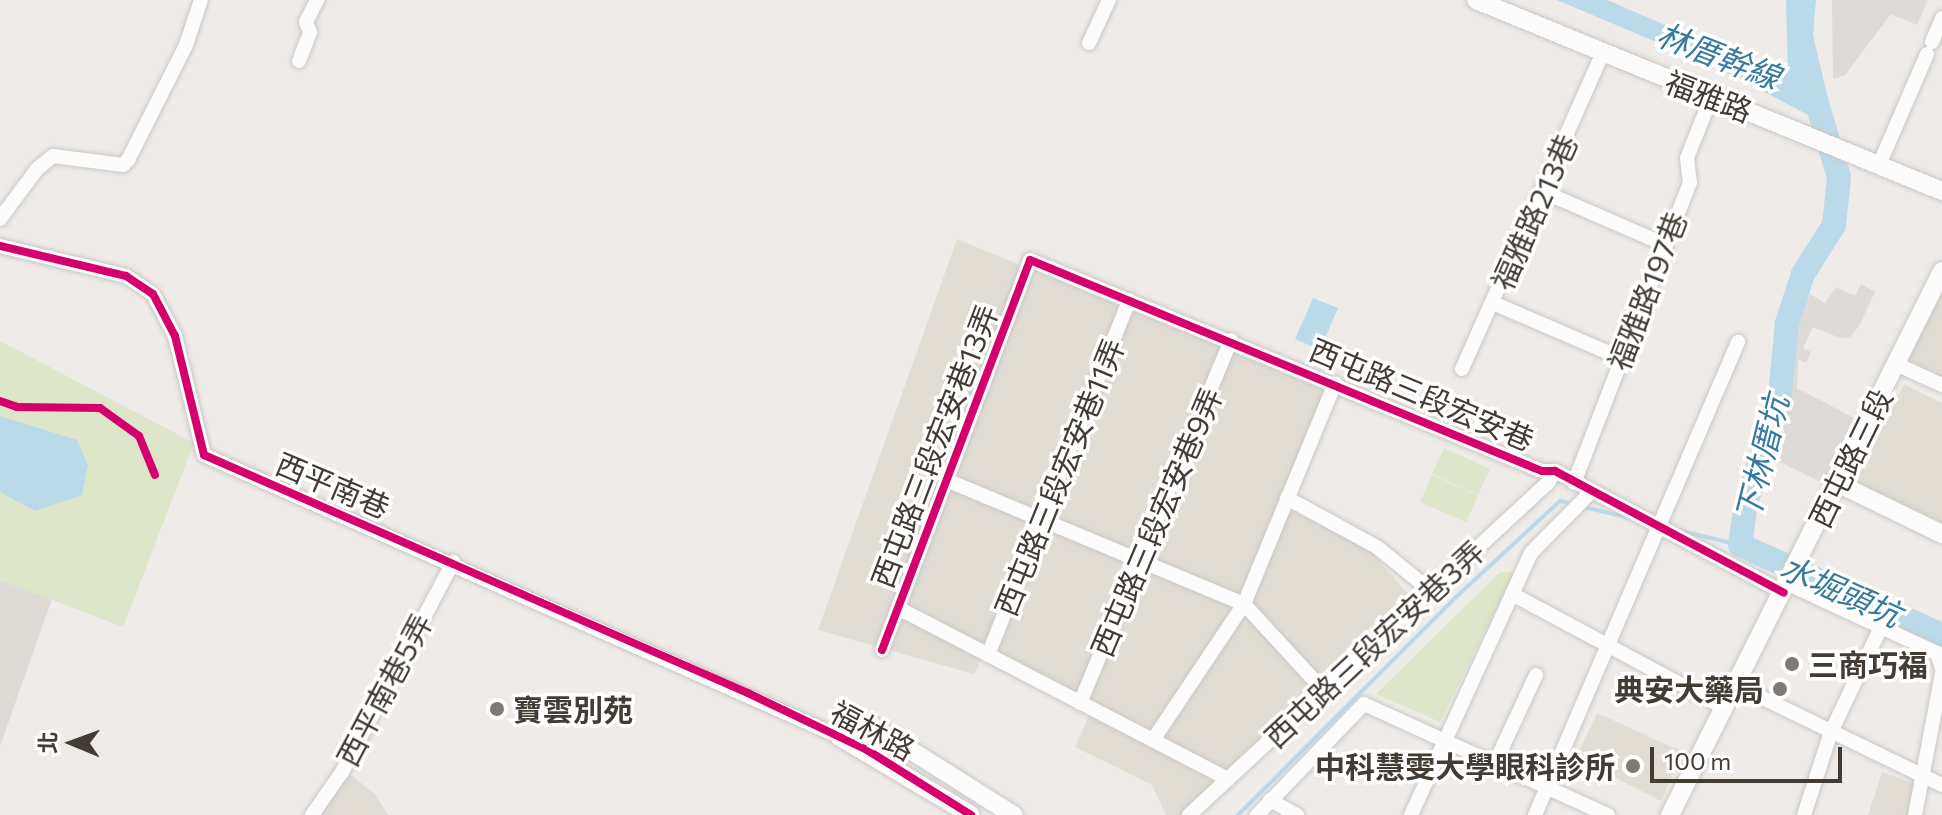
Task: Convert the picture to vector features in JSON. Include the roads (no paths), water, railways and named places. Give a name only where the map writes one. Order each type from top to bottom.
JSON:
[{"type":"street","points":[[0,219],[37,169],[53,156],[123,165],[128,160],[186,45],[201,0]]},
{"type":"street","points":[[299,61],[310,32],[306,22],[317,0]]},
{"type":"street","points":[[1089,43],[1109,0]]},
{"type":"street","name":"福雅路","points":[[1476,0],[1942,191]]},
{"type":"street","points":[[1879,165],[1942,18]]},
{"type":"street","name":"福雅路213巷","points":[[1462,369],[1544,192],[1602,54]]},
{"type":"street","name":"福雅路197巷","points":[[1574,483],[1690,183],[1687,158],[1711,98]]},
{"type":"street","points":[[1544,192],[1666,245]]},
{"type":"street","name":"西平南巷","points":[[0,246],[126,276],[153,294],[175,336],[204,455],[748,693]]},
{"type":"street","name":"西屯路三段宏安巷","points":[[1030,260],[1231,340],[1542,471],[1555,471],[1590,493],[1661,526],[1791,579],[1937,653],[1942,671]]},
{"type":"street","name":"西屯路三段宏安巷13弄","points":[[882,650],[1030,260]]},
{"type":"street","name":"西屯路三段","points":[[1670,815],[1791,579],[1942,271]]},
{"type":"street","name":"西屯路三段宏安巷11弄","points":[[988,655],[1129,300]]},
{"type":"street","points":[[1493,303],[1621,358]]},
{"type":"street","name":"西屯路三段宏安巷9弄","points":[[1080,703],[1231,340]]},
{"type":"street","points":[[1535,815],[1738,342]]},
{"type":"street","points":[[1896,364],[1942,385]]},
{"type":"street","points":[[1153,740],[1244,604],[1335,383]]},
{"type":"street","name":"西屯路三段宏安巷3弄","points":[[1189,815],[1548,483],[1555,471]]},
{"type":"street","points":[[946,480],[1244,604],[1324,691]]},
{"type":"street","points":[[1837,483],[1942,534]]},
{"type":"street","points":[[1411,815],[1531,553],[1590,493]]},
{"type":"street","points":[[1287,498],[1377,547],[1431,591]]},
{"type":"street","name":"西平南巷5弄","points":[[312,815],[342,772],[453,562]]},
{"type":"street","points":[[1512,594],[1725,708]]},
{"type":"street","points":[[898,608],[1228,779]]},
{"type":"street","points":[[1804,815],[1831,732],[1881,627]]},
{"type":"street","points":[[1915,815],[1925,776],[1942,671]]},
{"type":"street","points":[[1495,763],[1536,675]]},
{"type":"street","points":[[1736,685],[1942,785]]},
{"type":"street","name":"福林路","points":[[748,693],[840,737],[971,815]]},
{"type":"street","points":[[1257,815],[1364,704],[1608,815]]},
{"type":"street","name":"福林路","points":[[840,737],[874,727],[1013,815]]},
{"type":"street","points":[[1270,800],[1297,815]]},
{"type":"water","name":"林厝幹線","points":[[1557,0],[1607,0],[1767,69],[1788,68],[1786,0],[1816,0],[1813,35],[1835,129],[1720,69]]},
{"type":"water","points":[[1313,298],[1338,308],[1320,350],[1295,339]]},
{"type":"water","points":[[0,416],[77,440],[88,465],[82,495],[35,511],[0,492]]},
{"type":"waterway","name":"下林厝坑","points":[[1813,90],[1839,177],[1834,225],[1803,274],[1787,323],[1779,405],[1746,503],[1740,545],[1942,635]]},
{"type":"waterway","name":"下林厝坑","points":[[1238,815],[1456,597],[1560,501],[1571,504]]},
{"type":"waterway","name":"下林厝坑","points":[[1584,507],[1630,518]]},
{"type":"waterway","name":"下林厝坑","points":[[1677,530],[1740,545]]},
{"type":"place","name":"三商巧福","points":[[1792,664]]},
{"type":"place","name":"典安大藥局","points":[[1780,689]]},
{"type":"place","name":"寶雲別苑","points":[[497,709]]},
{"type":"place","name":"中科慧雯大學眼科診所","points":[[1633,766]]},
{"type":"water label","name":"水堀頭坑","points":[[1841,590]]}]
